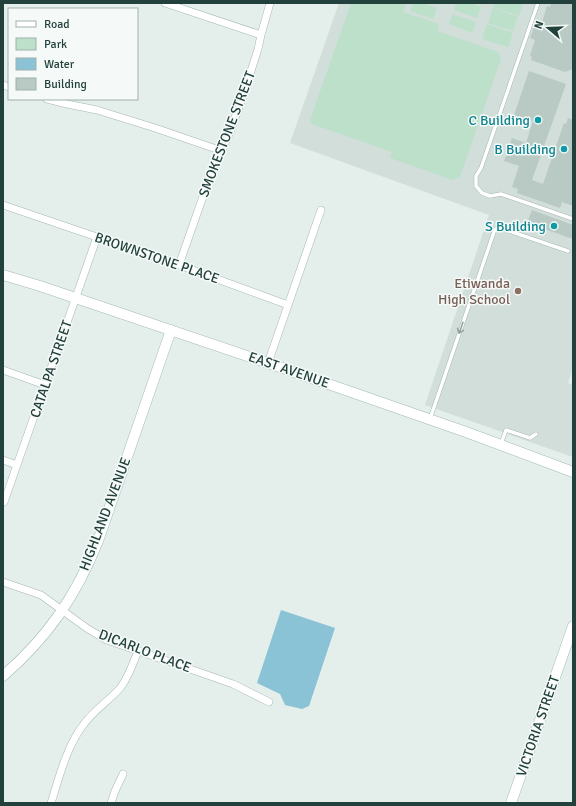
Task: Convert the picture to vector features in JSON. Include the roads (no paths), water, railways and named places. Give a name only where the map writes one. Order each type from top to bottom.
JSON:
[{"type":"main road","name":"EAST AVENUE","points":[[3,275],[268,363],[430,419],[573,472]]},
{"type":"main road","name":"HIGHLAND AVENUE","points":[[3,676],[40,640],[63,610],[76,587],[97,543],[171,330]]},
{"type":"main road","name":"VICTORIA STREET","points":[[511,803],[573,626]]},
{"type":"street","points":[[165,3],[261,35]]},
{"type":"street","name":"SMOKESTONE STREET","points":[[179,265],[213,168],[222,151],[243,96],[258,49],[270,3]]},
{"type":"street","points":[[51,100],[97,110],[222,151]]},
{"type":"street","name":"BROWNSTONE PLACE","points":[[3,205],[179,265],[288,305]]},
{"type":"street","points":[[268,363],[321,210]]},
{"type":"street","name":"CATALPA STREET","points":[[4,502],[97,237]]},
{"type":"street","points":[[3,370],[45,385]]},
{"type":"street","points":[[3,460],[17,464]]},
{"type":"street","name":"DICARLO PLACE","points":[[3,582],[41,595],[88,629],[107,640],[233,684],[269,702]]},
{"type":"street","points":[[51,803],[72,742],[84,723],[123,683],[131,670],[138,651]]},
{"type":"street","points":[[110,803],[123,774]]},
{"type":"lane","points":[[538,3],[481,168],[476,176],[476,186],[482,193],[490,196],[501,194],[573,219]]},
{"type":"lane","points":[[430,419],[496,228],[500,228],[568,251]]},
{"type":"lane","points":[[478,278],[483,279]]},
{"type":"lane","points":[[501,445],[507,428],[530,438],[536,434]]},
{"type":"water","points":[[281,610],[335,628],[309,706],[302,709],[285,705],[280,694],[257,683]]},
{"type":"place","name":"C Building","points":[[538,120]]},
{"type":"place","name":"B Building","points":[[564,149]]},
{"type":"place","name":"S Building","points":[[554,226]]},
{"type":"place","name":"Etiwanda High School","points":[[518,291]]}]
